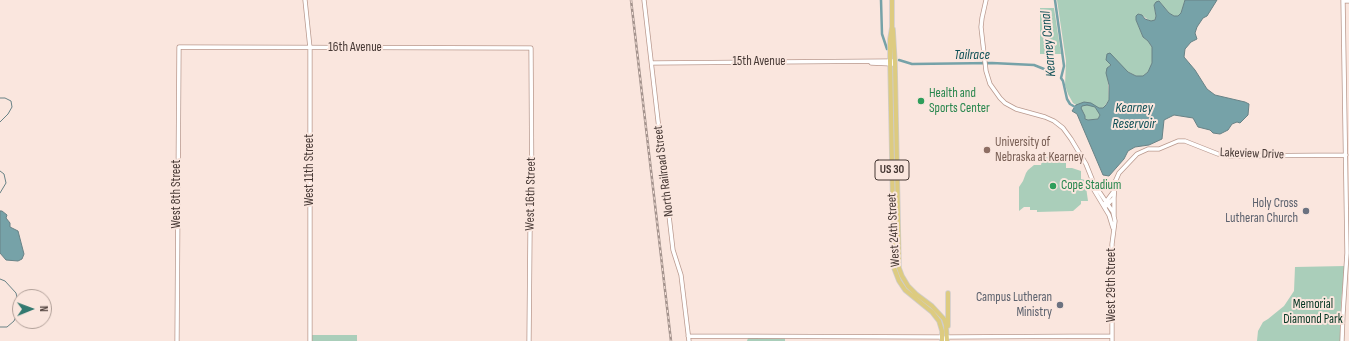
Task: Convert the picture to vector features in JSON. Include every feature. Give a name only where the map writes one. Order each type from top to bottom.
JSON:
[{"type":"main road","name":"West 24th Street","points":[[892,0],[892,27],[890,39],[893,63],[898,262],[900,273],[904,280],[912,290],[924,300]]},
{"type":"main road","name":"West 24th Street","points":[[893,63],[894,268],[902,285],[913,297],[932,312],[939,321],[942,340]]},
{"type":"main road","points":[[947,337],[948,293]]},
{"type":"main road","points":[[913,297],[924,300]]},
{"type":"main road","name":"US 30","points":[[924,300],[940,313],[944,319],[947,337]]},
{"type":"street","name":"West 11th Street","points":[[305,0],[310,48],[310,341]]},
{"type":"street","name":"North Railroad Street","points":[[644,0],[673,250],[681,275],[689,341]]},
{"type":"street","points":[[986,0],[982,18],[982,27],[986,67],[990,84],[1005,103],[1016,108],[1045,116],[1063,128],[1071,138],[1086,164],[1094,184],[1106,205],[1114,198]]},
{"type":"street","points":[[1342,341],[1347,253],[1343,1],[1349,1]]},
{"type":"street","name":"16th Avenue","points":[[179,47],[531,48]]},
{"type":"street","name":"West 8th Street","points":[[178,341],[179,47]]},
{"type":"street","name":"West 16th Street","points":[[530,341],[530,232],[532,215],[531,48]]},
{"type":"street","name":"15th Avenue","points":[[652,62],[893,63]]},
{"type":"street","name":"Lakeview Drive","points":[[1114,217],[1115,182],[1119,173],[1137,154],[1148,149],[1159,149],[1181,141],[1190,142],[1218,154],[1231,156],[1346,155]]},
{"type":"street","name":"Lakeview Drive","points":[[1106,205],[1114,191]]},
{"type":"street","name":"West 29th Street","points":[[1106,205],[1115,221],[1113,228],[1112,341]]},
{"type":"street","name":"West 29th Street","points":[[1106,205],[1113,228]]},
{"type":"street","points":[[688,336],[942,340]]},
{"type":"street","points":[[947,337],[1112,336]]},
{"type":"green space","points":[[1057,0],[1185,0],[1181,13],[1178,16],[1174,16],[1169,13],[1159,1],[1154,5],[1156,16],[1155,20],[1151,22],[1142,15],[1138,14],[1136,16],[1136,20],[1143,37],[1152,47],[1152,63],[1148,72],[1143,76],[1136,76],[1106,60],[1111,65],[1107,68],[1109,100],[1103,108],[1099,109],[1100,115],[1098,119],[1088,120],[1085,119],[1081,111],[1080,104],[1076,105],[1073,103],[1065,85],[1066,61]]},
{"type":"green space","points":[[1040,8],[1054,8],[1061,54],[1040,54]]},
{"type":"green space","name":"Cope Stadium","points":[[1043,157],[1050,157],[1050,160],[1061,160],[1061,158],[1064,158],[1064,161],[1066,161],[1066,168],[1081,171],[1081,179],[1085,180],[1088,201],[1081,201],[1081,204],[1073,211],[1037,212],[1037,210],[1030,210],[1030,207],[1024,207],[1019,211],[1019,187],[1028,170],[1034,165],[1041,165]]},
{"type":"green space","name":"Memorial Diamond Park","points":[[1345,266],[1341,302],[1340,341],[1257,341],[1258,331],[1263,322],[1284,306],[1294,291],[1295,267]]},
{"type":"green space","points":[[311,335],[357,335],[357,341],[311,341]]},
{"type":"green space","points":[[748,338],[785,338],[785,341],[747,341]]},
{"type":"water","name":"Kearney Reservoir","points":[[1185,0],[1217,0],[1207,16],[1203,18],[1197,27],[1195,33],[1197,39],[1191,42],[1185,49],[1184,57],[1195,70],[1207,89],[1215,95],[1249,104],[1248,115],[1240,123],[1237,122],[1232,124],[1228,130],[1220,134],[1198,127],[1193,118],[1174,115],[1164,120],[1162,139],[1149,145],[1135,147],[1128,151],[1124,159],[1109,176],[1103,175],[1077,114],[1072,111],[1076,105],[1084,102],[1091,103],[1099,108],[1103,108],[1106,105],[1109,100],[1109,85],[1106,73],[1107,68],[1111,65],[1106,60],[1107,54],[1110,53],[1128,72],[1136,76],[1143,76],[1148,72],[1152,63],[1152,47],[1143,37],[1136,20],[1136,16],[1138,14],[1142,15],[1145,19],[1151,21],[1155,20],[1156,16],[1154,5],[1159,1],[1169,13],[1174,16],[1178,16],[1181,13]],"holes":[[[1087,105],[1095,107],[1100,115],[1098,119],[1085,119],[1081,108],[1082,106]]]},
{"type":"water","points":[[0,211],[7,215],[6,218],[10,223],[10,227],[18,231],[24,254],[22,259],[18,261],[6,260],[0,253]]},
{"type":"waterway","name":"Tailrace","points":[[881,0],[882,34],[887,49]]},
{"type":"waterway","name":"Kearney Canal","points":[[1055,0],[1064,66],[1061,78],[1067,99],[1070,104],[1075,107]]},
{"type":"waterway","name":"Tailrace","points":[[899,60],[912,64],[992,63],[1034,65],[1044,69]]},
{"type":"waterway","points":[[0,98],[5,98],[11,101],[12,107],[8,114],[0,122]]},
{"type":"waterway","points":[[0,171],[4,174],[6,183],[0,193]]},
{"type":"waterway","points":[[0,279],[5,281],[16,293],[18,302],[18,312],[14,321],[7,327],[0,327]]},
{"type":"railway","points":[[631,0],[671,341]]},
{"type":"place","name":"Health and Sports Center","points":[[921,101]]},
{"type":"place","name":"University of Nebraska at Kearney","points":[[987,150]]},
{"type":"place","name":"Cope Stadium","points":[[1053,186]]},
{"type":"place","name":"Holy Cross Lutheran Church","points":[[1306,211]]},
{"type":"place","name":"Campus Lutheran Ministry","points":[[1060,305]]}]
